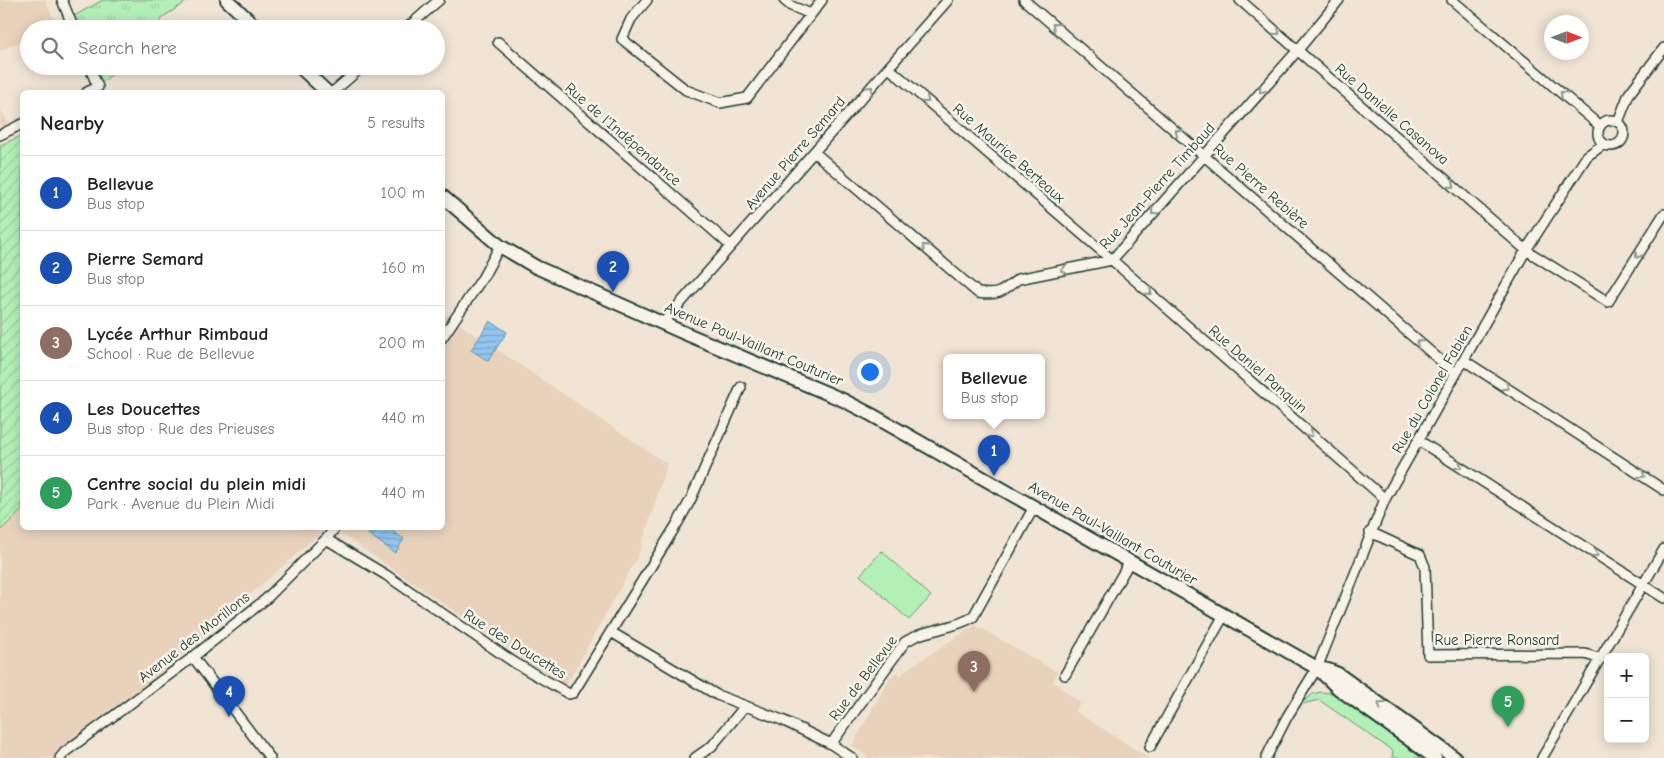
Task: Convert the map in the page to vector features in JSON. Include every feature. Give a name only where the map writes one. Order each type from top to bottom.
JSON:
[{"type":"street","points":[[62,0],[70,20]]},
{"type":"street","points":[[227,0],[248,20]]},
{"type":"street","points":[[416,20],[439,0]]},
{"type":"street","points":[[647,0],[631,19],[622,39],[686,90],[720,103],[747,98],[822,0]]},
{"type":"street","points":[[784,0],[791,6],[812,14]]},
{"type":"street","name":"Avenue Pierre Semard","points":[[663,323],[948,0]]},
{"type":"street","name":"Rue Pierre Rebière","points":[[1024,0],[1456,374]]},
{"type":"street","name":"Rue Danielle Casanova","points":[[1240,0],[1526,250],[1608,302],[1664,214]]},
{"type":"street","name":"Rue Jean-Pierre Timbaud","points":[[814,152],[978,293],[993,295],[1007,288],[1018,279],[1112,260],[1298,50],[1339,0]]},
{"type":"street","points":[[1452,0],[1600,126]]},
{"type":"street","name":"Rue de l'Indépendance","points":[[498,42],[731,246]]},
{"type":"street","name":"Rue du Colonel Fabien","points":[[1266,758],[1287,717],[1317,668],[1370,532],[1385,499],[1418,440],[1465,361],[1526,250],[1587,156],[1604,144],[1614,145],[1621,141],[1624,133],[1618,122],[1629,94],[1660,63],[1664,48]]},
{"type":"street","name":"Rue Maurice Berteaux","points":[[889,68],[1112,260]]},
{"type":"street","points":[[91,90],[98,87],[93,75]]},
{"type":"street","points":[[309,75],[325,90]]},
{"type":"street","points":[[335,90],[353,75]]},
{"type":"street","points":[[1604,144],[1598,134],[1600,126],[1610,120],[1618,122]]},
{"type":"street","points":[[0,135],[20,125]]},
{"type":"street","name":"Avenue Paul-Vaillant Couturier","points":[[445,199],[500,246],[536,267],[843,400],[930,447],[1317,668]]},
{"type":"street","points":[[445,334],[483,277],[500,246]]},
{"type":"street","name":"Rue Daniel Panquin","points":[[1112,260],[1385,499]]},
{"type":"street","points":[[1465,361],[1664,490]]},
{"type":"street","points":[[741,386],[681,516],[611,632],[717,695],[782,720],[831,744],[852,758]]},
{"type":"street","points":[[1418,440],[1664,598]]},
{"type":"street","name":"Rue de Bellevue","points":[[831,744],[905,642],[916,634],[951,627],[973,616],[1034,507]]},
{"type":"street","name":"Avenue des Morillons","points":[[60,758],[65,752],[193,657],[266,599],[333,530]]},
{"type":"street","name":"Rue Pierre Ronsard","points":[[1370,532],[1420,555],[1425,567],[1428,655],[1585,654],[1601,659]]},
{"type":"street","name":"Rue des Doucettes","points":[[326,539],[386,576],[516,663],[569,694],[573,693],[611,632]]},
{"type":"street","points":[[1546,757],[1664,549]]},
{"type":"street","points":[[1065,675],[1130,561]]},
{"type":"street","points":[[1150,746],[1224,615]]},
{"type":"street","points":[[193,657],[270,758]]},
{"type":"street","points":[[1317,668],[1339,689],[1435,758]]},
{"type":"street","points":[[1317,668],[1328,670],[1350,682],[1455,758]]},
{"type":"street","points":[[695,758],[712,746],[746,706]]},
{"type":"shaded area","points":[[0,0],[45,0],[54,20],[20,20],[20,41],[0,51]]},
{"type":"shaded area","points":[[0,108],[9,124],[0,129]]},
{"type":"shaded area","points":[[445,314],[667,464],[638,556],[565,687],[336,530],[445,530]]},
{"type":"shaded area","points":[[20,512],[20,530],[324,530],[66,758],[0,758],[0,531]]},
{"type":"shaded area","points":[[975,625],[1057,672],[1053,682],[1081,703],[1075,711],[1149,758],[869,758],[852,746],[890,677],[897,672],[901,676],[904,671]]},
{"type":"green space","points":[[103,0],[189,0],[161,20],[76,20],[74,16]]},
{"type":"green space","points":[[98,75],[111,75],[101,83]]},
{"type":"green space","points":[[20,137],[20,512],[0,531],[0,145]]},
{"type":"green space","points":[[882,551],[931,596],[909,620],[860,575]]},
{"type":"green space","points":[[1321,692],[1339,695],[1426,758],[1392,758],[1393,751],[1319,700],[1301,703],[1313,694]]},
{"type":"water","points":[[490,321],[507,332],[488,361],[471,350]]},
{"type":"water","points":[[371,530],[391,530],[404,539],[395,553],[368,534]]},
{"type":"place","name":"Pierre Semard","points":[[613,292]]},
{"type":"place","name":"Bellevue","points":[[994,476]]},
{"type":"place","name":"Lycée Arthur Rimbaud","points":[[974,692]]},
{"type":"place","name":"Les Doucettes","points":[[229,717]]},
{"type":"place","name":"Centre social du plein midi","points":[[1508,727]]}]
